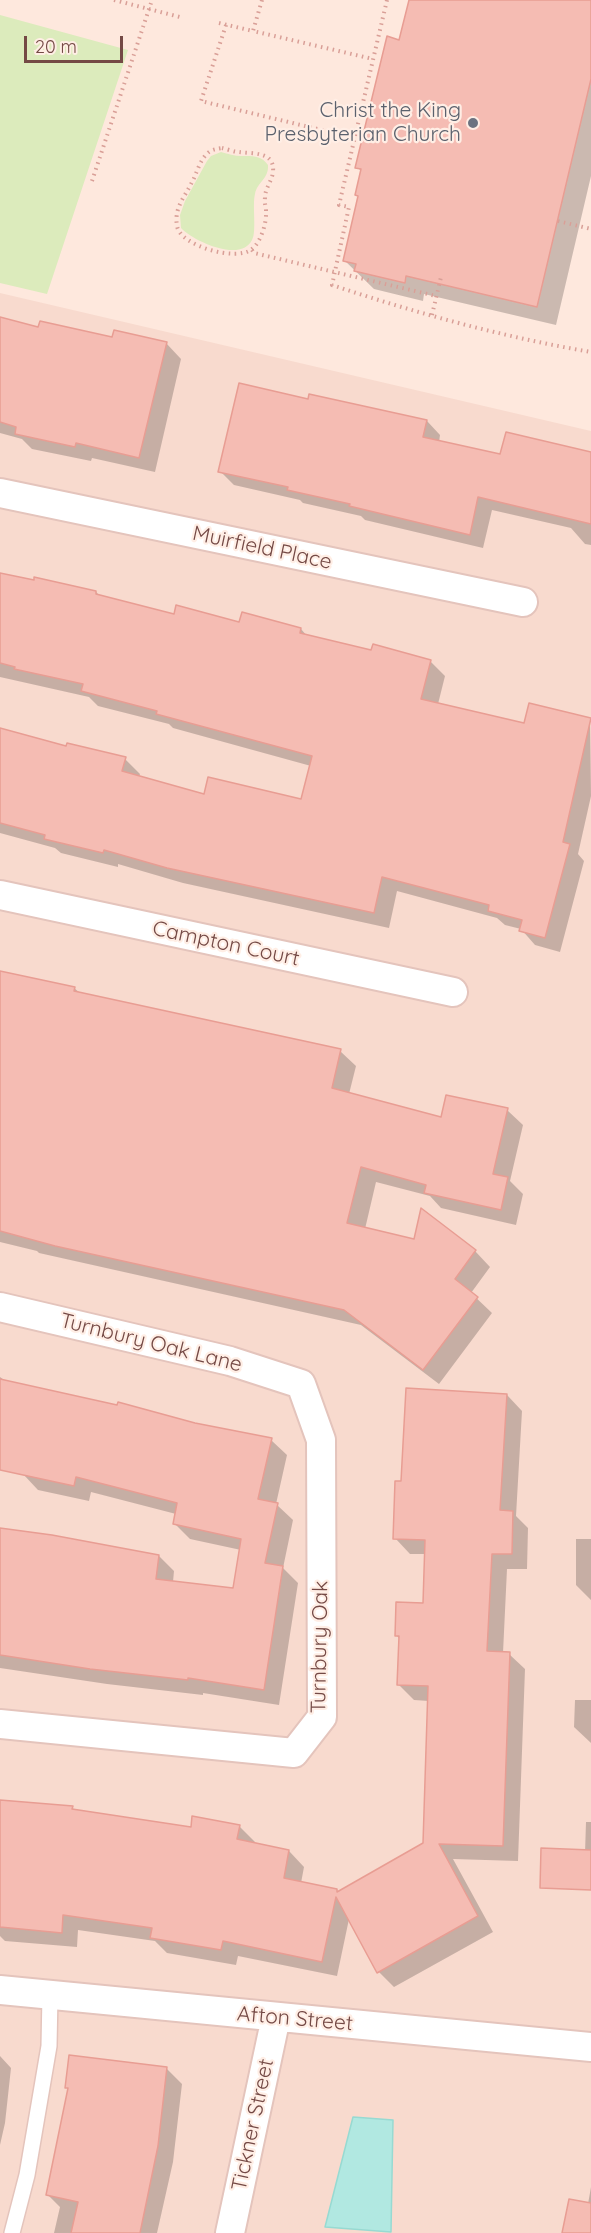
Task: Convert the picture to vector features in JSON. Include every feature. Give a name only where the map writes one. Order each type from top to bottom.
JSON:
[{"type":"street","name":"Muirfield Place","points":[[0,493],[523,602]]},
{"type":"street","name":"Campton Court","points":[[0,895],[453,992]]},
{"type":"street","name":"Turnbury Oak Lane","points":[[0,1307],[230,1361],[301,1384]]},
{"type":"street","name":"Turnbury Oak","points":[[0,1724],[294,1753],[322,1717],[321,1440],[301,1384]]},
{"type":"street","name":"Afton Street","points":[[0,1990],[591,2047]]},
{"type":"street","name":"Tickner Street","points":[[230,2233],[276,2017]]},
{"type":"lane","points":[[12,2233],[27,2175],[49,2046],[50,1995]]},
{"type":"path","points":[[114,0],[180,17]]},
{"type":"path","points":[[92,181],[152,0]]},
{"type":"path","points":[[253,31],[262,0]]},
{"type":"path","points":[[387,0],[339,205],[349,207],[332,285],[432,315],[591,352]]},
{"type":"path","points":[[219,23],[373,59]]},
{"type":"path","points":[[226,25],[201,101],[355,138]]},
{"type":"path","points":[[215,149],[260,153],[273,165],[272,178],[265,194],[265,220],[252,250],[236,254],[213,251],[186,239],[178,231],[177,213],[182,198],[191,186],[207,154],[215,149]]},
{"type":"path","points":[[558,221],[591,229]]},
{"type":"path","points":[[252,250],[254,253],[436,296]]},
{"type":"path","points":[[432,315],[441,278]]},
{"type":"shaded area","points":[[0,293],[591,431],[591,2233],[0,2233]]},
{"type":"green space","points":[[0,15],[128,50],[47,294],[0,283]]},
{"type":"green space","points":[[221,152],[236,156],[256,157],[268,165],[267,174],[255,194],[252,240],[246,247],[238,250],[217,248],[206,244],[181,228],[180,215],[185,201],[207,161],[211,156]]},
{"type":"water","points":[[353,2117],[393,2120],[391,2232],[325,2227]]},
{"type":"building","name":"Christ the King Presbyterian Church","points":[[409,0],[591,0],[591,79],[537,307],[406,276],[405,283],[354,271],[356,264],[343,261],[358,196],[355,195],[361,169],[355,168],[387,36],[399,40]]},
{"type":"building","points":[[0,317],[38,327],[40,321],[112,337],[114,330],[167,342],[139,458],[76,443],[75,447],[15,434],[16,427],[0,422]]},
{"type":"building","points":[[239,383],[308,399],[309,394],[427,420],[423,437],[500,454],[506,432],[591,452],[591,524],[478,497],[470,535],[287,490],[288,487],[218,472]]},
{"type":"building","points":[[0,573],[34,580],[34,577],[96,591],[96,594],[174,614],[176,605],[239,622],[242,612],[301,628],[300,633],[371,650],[373,644],[431,660],[421,699],[524,723],[529,703],[591,718],[563,842],[570,844],[545,938],[519,931],[522,920],[488,911],[489,905],[382,877],[374,913],[167,868],[104,850],[103,853],[44,839],[45,835],[0,823],[0,728],[66,746],[67,743],[126,757],[122,771],[204,794],[208,777],[301,799],[312,756],[156,714],[157,711],[81,691],[83,684],[14,669],[15,667],[0,663]]},
{"type":"building","points":[[0,971],[75,987],[74,991],[341,1049],[332,1088],[441,1117],[446,1095],[508,1108],[493,1174],[508,1177],[501,1210],[424,1193],[426,1185],[361,1167],[347,1223],[414,1239],[421,1208],[476,1250],[455,1279],[478,1297],[423,1370],[344,1310],[55,1246],[0,1231]]},
{"type":"building","points":[[0,1379],[117,1405],[118,1402],[195,1423],[272,1438],[258,1499],[278,1503],[265,1563],[283,1566],[264,1690],[188,1678],[188,1680],[90,1669],[0,1655],[0,1528],[52,1535],[159,1555],[156,1579],[233,1588],[241,1539],[173,1524],[177,1503],[76,1477],[74,1486],[0,1470]]},
{"type":"building","points":[[406,1388],[507,1394],[500,1510],[513,1511],[512,1554],[492,1554],[487,1651],[510,1652],[503,1846],[439,1844],[478,1916],[377,1973],[336,1897],[322,1962],[223,1941],[221,1950],[150,1938],[152,1928],[63,1915],[62,1933],[0,1927],[0,1800],[73,1806],[72,1809],[191,1827],[192,1816],[240,1825],[237,1839],[289,1850],[284,1878],[337,1889],[337,1892],[423,1843],[428,1686],[397,1685],[399,1636],[395,1636],[396,1602],[423,1603],[425,1540],[393,1539],[395,1481],[401,1481]]},
{"type":"building","points":[[541,1848],[591,1850],[591,1890],[540,1888]]},
{"type":"building","points":[[69,2055],[167,2067],[158,2146],[140,2233],[71,2233],[78,2202],[46,2195],[68,2088],[65,2088]]},
{"type":"building","points":[[569,2199],[591,2203],[591,2233],[562,2233]]},
{"type":"place","name":"Christ the King Presbyterian Church","points":[[473,123]]}]
